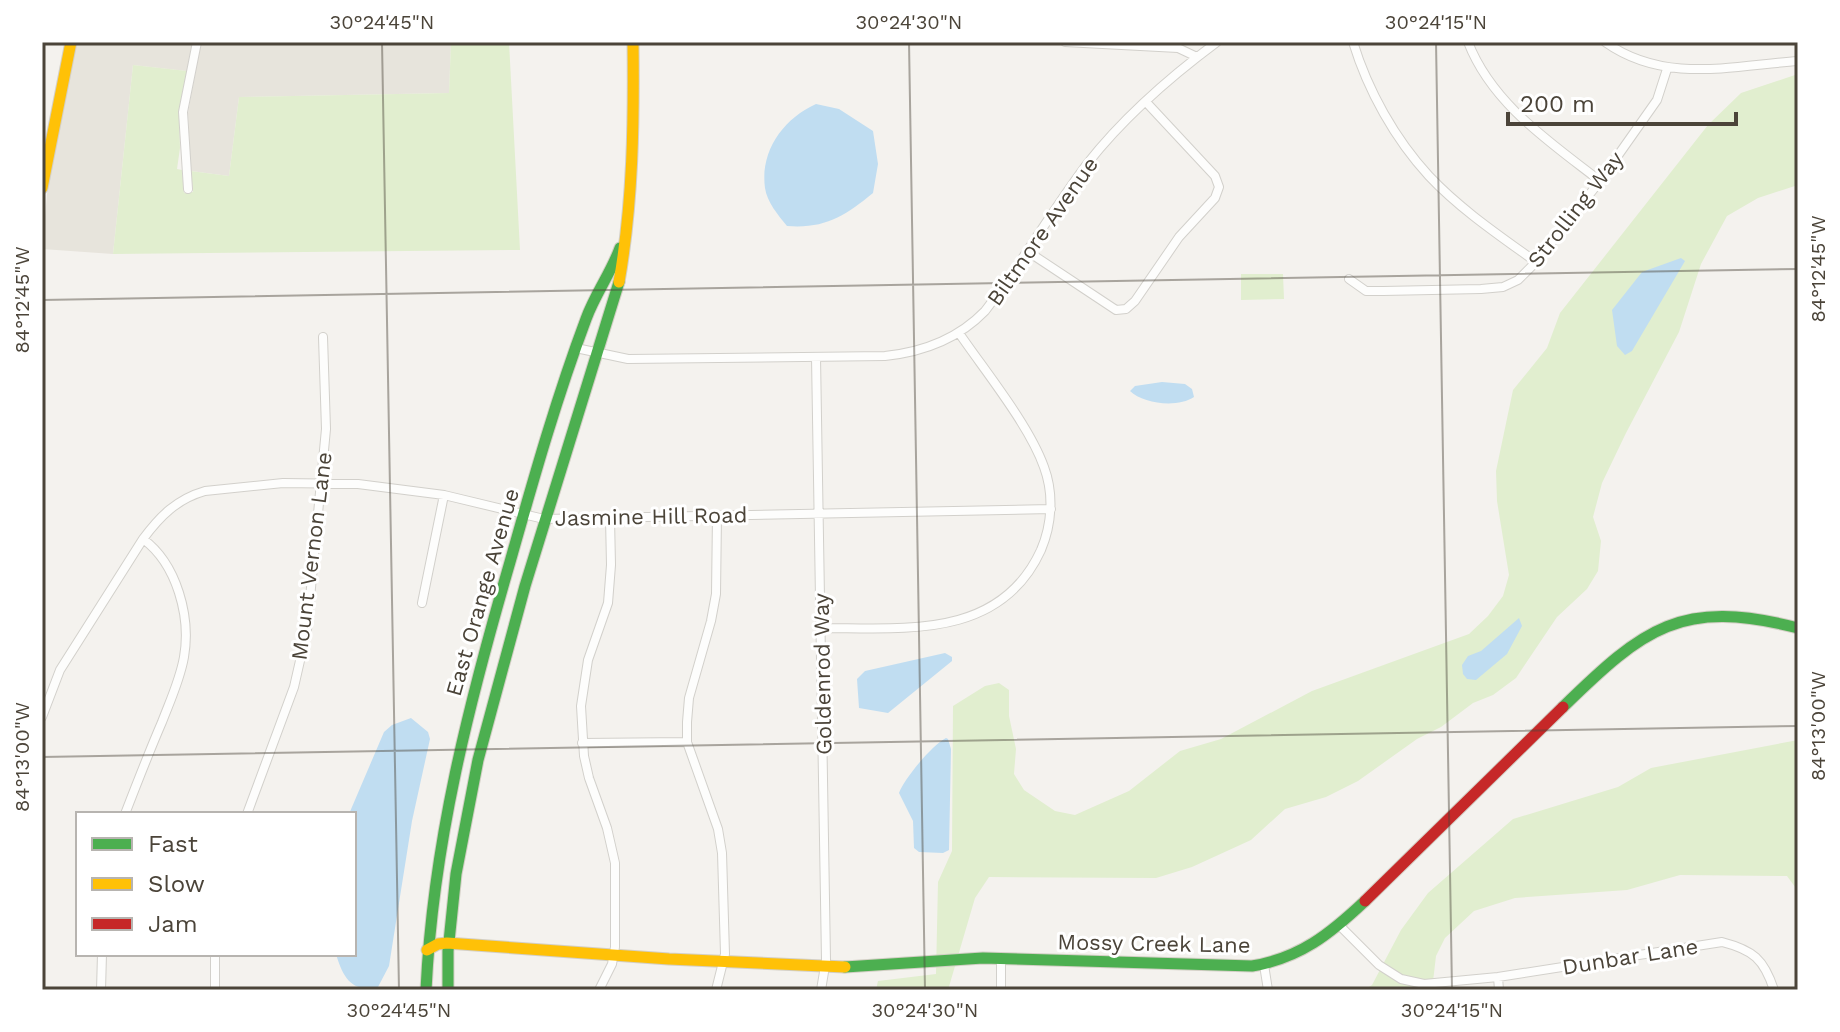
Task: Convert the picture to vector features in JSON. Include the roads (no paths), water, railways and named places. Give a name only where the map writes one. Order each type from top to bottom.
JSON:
[{"type":"street","points":[[42,188],[71,42]]},
{"type":"street","points":[[188,189],[183,112],[197,42]]},
{"type":"street","name":"East Orange Avenue","points":[[448,990],[447,943],[465,814],[498,681],[544,519],[617,294],[630,218],[634,136],[633,42]]},
{"type":"street","points":[[1065,42],[1178,48],[1197,57]]},
{"type":"street","name":"Biltmore Avenue","points":[[576,348],[628,359],[903,354],[929,347],[959,333],[985,311],[1088,163],[1123,123],[1217,42]]},
{"type":"street","points":[[1353,42],[1389,123],[1430,177],[1479,220],[1536,262]]},
{"type":"street","points":[[1468,42],[1497,93],[1530,127],[1600,181]]},
{"type":"street","points":[[1605,42],[1630,57],[1667,69],[1798,61]]},
{"type":"street","name":"Strolling Way","points":[[1349,279],[1366,291],[1481,289],[1503,287],[1518,280],[1600,181],[1657,100],[1667,69]]},
{"type":"street","points":[[1027,251],[1116,310],[1126,309],[1135,301],[1179,237],[1215,198],[1219,187],[1215,176],[1146,102]]},
{"type":"street","name":"East Orange Avenue","points":[[426,990],[427,950],[438,850],[459,747],[523,514],[576,348],[588,314],[616,260],[630,218]]},
{"type":"street","points":[[821,628],[944,625],[990,607],[1017,586],[1035,562],[1046,535],[1051,509],[1049,485],[1039,456],[959,333]]},
{"type":"street","name":"Mount Vernon Lane","points":[[248,812],[283,722],[303,653],[326,429],[323,337]]},
{"type":"street","name":"Goldenrod Way","points":[[816,357],[826,967],[821,990]]},
{"type":"street","name":"Jasmine Hill Road","points":[[42,717],[60,670],[143,539],[163,514],[194,494],[220,488],[321,483],[396,487],[544,519],[1051,509]]},
{"type":"street","points":[[422,603],[444,495]]},
{"type":"street","points":[[716,990],[724,962],[722,853],[718,829],[687,742],[689,698],[716,594],[717,515]]},
{"type":"street","points":[[599,990],[614,955],[615,863],[607,828],[589,778],[582,743],[583,685],[588,660],[608,603],[610,518]]},
{"type":"street","points":[[126,812],[175,688],[185,649],[185,622],[175,583],[158,554],[143,539]]},
{"type":"street","name":"Mossy Creek Lane","points":[[427,950],[447,943],[724,962],[875,968],[1001,958],[1238,967],[1264,965],[1307,950],[1340,926],[1606,665],[1635,642],[1668,625],[1716,615],[1756,617],[1798,628]]},
{"type":"street","points":[[582,743],[687,742]]},
{"type":"street","name":"Dunbar Lane","points":[[1340,926],[1379,965],[1401,979],[1435,985],[1722,942],[1744,948],[1759,959],[1770,975],[1774,990]]},
{"type":"street","points":[[101,990],[102,956]]},
{"type":"street","points":[[215,956],[215,990]]},
{"type":"street","points":[[1001,958],[1001,990]]},
{"type":"street","points":[[1264,965],[1268,990]]},
{"type":"street","points":[[1498,977],[1499,990]]},
{"type":"water","points":[[816,104],[839,109],[873,131],[878,164],[873,193],[824,223],[787,226],[766,193],[766,161],[784,127]]},
{"type":"water","points":[[1681,258],[1685,261],[1632,351],[1625,355],[1617,346],[1612,310],[1642,272]]},
{"type":"water","points":[[1162,382],[1185,384],[1192,389],[1194,397],[1179,403],[1161,403],[1143,399],[1130,391],[1135,386]]},
{"type":"water","points":[[1519,618],[1522,626],[1507,654],[1476,680],[1467,679],[1462,665],[1468,656],[1481,651]]},
{"type":"water","points":[[945,653],[952,657],[952,661],[888,713],[859,708],[857,679],[865,671]]},
{"type":"water","points":[[411,718],[428,732],[430,739],[412,821],[389,966],[378,987],[361,988],[345,976],[337,956],[356,956],[356,812],[350,812],[384,732],[392,725]]},
{"type":"water","points":[[946,738],[951,749],[949,850],[943,853],[919,852],[914,848],[913,821],[899,793],[919,763]]}]
